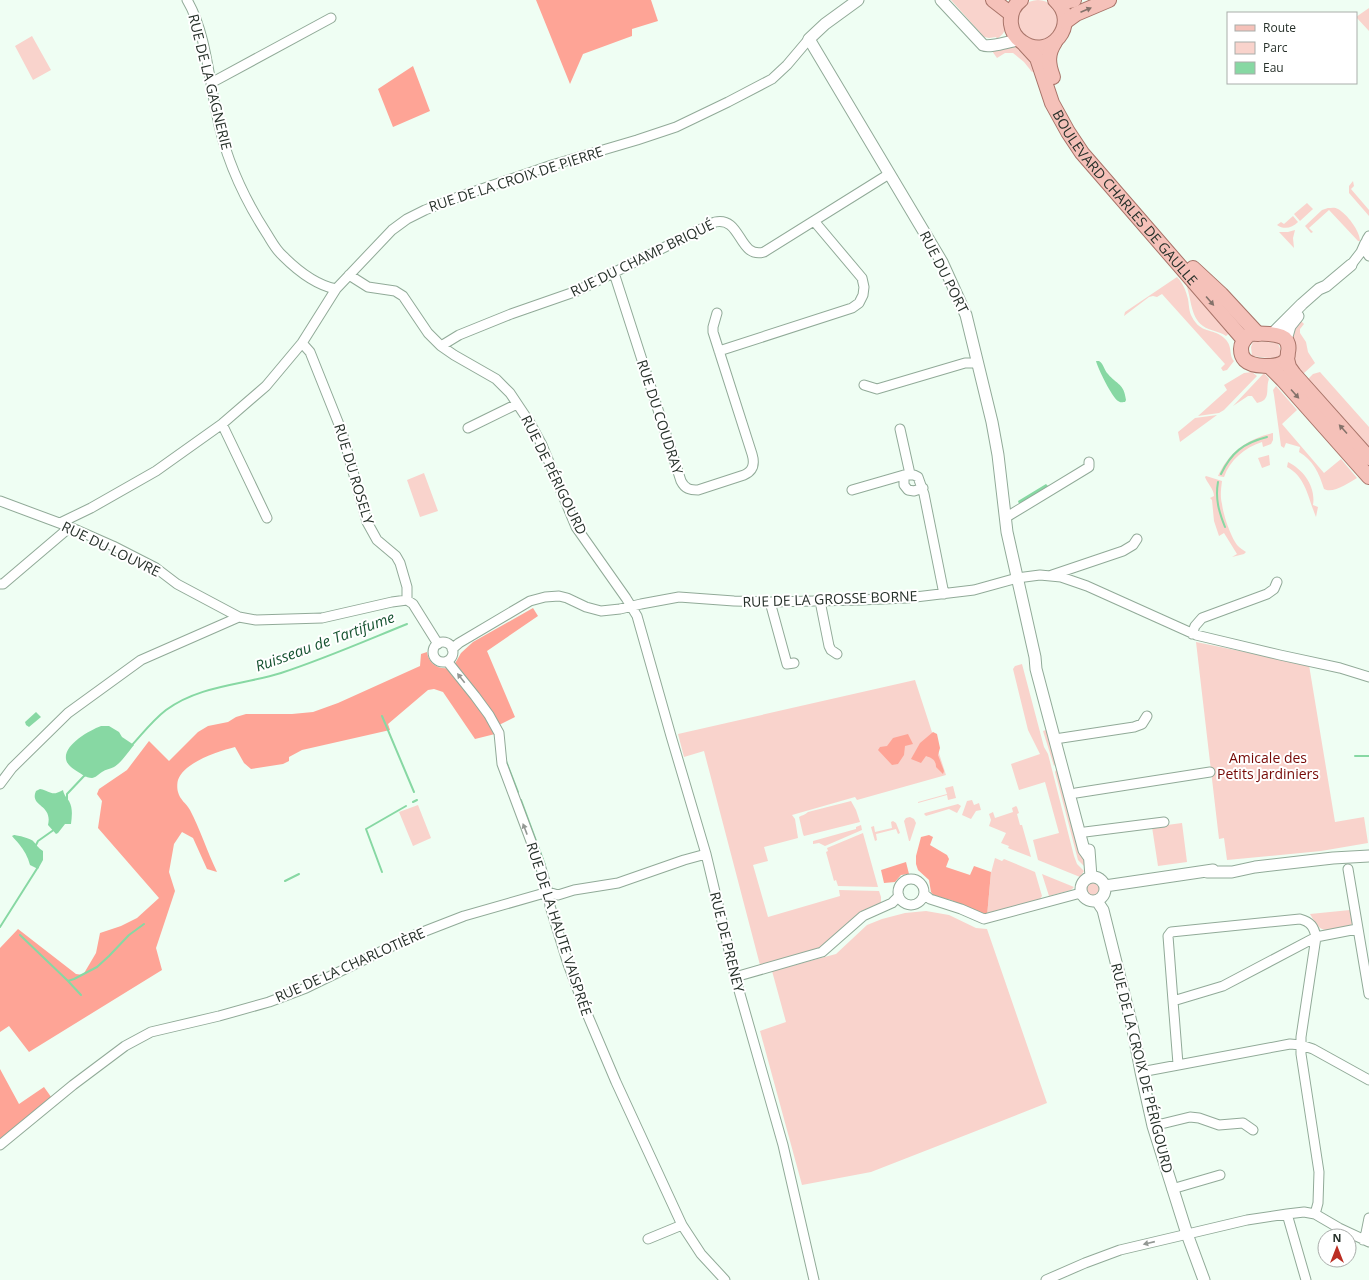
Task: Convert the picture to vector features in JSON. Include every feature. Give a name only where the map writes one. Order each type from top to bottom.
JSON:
[{"type":"main road","points":[[993,0],[1011,21]]},
{"type":"main road","points":[[1011,21],[1014,8],[1021,0]]},
{"type":"main road","points":[[1074,0],[1056,2],[1064,15],[1065,22],[1076,14],[1109,0]]},
{"type":"main road","name":"BOULEVARD CHARLES DE GAULLE","points":[[1011,21],[1022,42],[1037,58],[1052,103],[1068,132],[1082,153],[1244,340]]},
{"type":"main road","name":"BOULEVARD CHARLES DE GAULLE","points":[[1065,22],[1060,36],[1050,49],[1050,70],[1061,100],[1082,139],[1119,184],[1198,274],[1265,334]]},
{"type":"main road","points":[[1022,42],[1032,47],[1040,48],[1055,42]]},
{"type":"main road","points":[[1287,359],[1281,364],[1269,366],[1253,364],[1245,360],[1241,351],[1242,343],[1250,334],[1265,334],[1286,340],[1289,351],[1287,359],[1294,374],[1369,458]]},
{"type":"main road","points":[[1269,366],[1369,477]]},
{"type":"street","name":"RUE DE LA GAGNERIE","points":[[187,0],[192,10],[203,45],[220,130],[236,175],[254,214],[283,256],[315,282],[336,289]]},
{"type":"street","name":"RUE DE LA CROIX DE PIERRE","points":[[60,523],[91,508],[156,471],[222,424],[266,386],[302,343],[336,289],[392,230],[407,219],[458,197],[552,165],[676,127],[728,102],[772,79],[825,24],[858,0]]},
{"type":"street","points":[[941,0],[981,44],[988,47],[998,44],[1022,42]]},
{"type":"street","points":[[211,82],[331,18]]},
{"type":"street","points":[[998,44],[1005,37],[1011,21]]},
{"type":"street","name":"RUE DU PORT","points":[[809,39],[942,262],[957,292],[969,324],[992,422],[998,455],[1005,518],[1017,578]]},
{"type":"street","name":"RUE DU CHAMP BRIQUÉ","points":[[441,346],[459,335],[511,314],[577,291],[715,222],[724,221],[731,225],[747,248],[758,253],[768,250],[889,174]]},
{"type":"street","points":[[719,351],[852,308],[859,303],[864,291],[862,278],[814,221]]},
{"type":"street","points":[[1265,334],[1350,265],[1361,252],[1367,239]]},
{"type":"street","points":[[1350,265],[1369,257],[1366,251],[1367,239]]},
{"type":"street","name":"RUE DU COUDRAY","points":[[614,273],[681,481],[685,487],[690,490],[698,490],[744,475],[751,471],[754,464],[713,332],[717,313]]},
{"type":"street","name":"RUE DE PÉRIGOURD","points":[[349,275],[368,287],[394,291],[403,296],[428,333],[441,346],[496,379],[510,393],[542,445],[576,527],[632,606]]},
{"type":"street","points":[[1286,340],[1292,322],[1323,293],[1326,286]]},
{"type":"street","name":"RUE DU ROSELY","points":[[302,343],[310,352],[342,432],[367,522],[377,540],[396,556],[400,563],[407,587],[407,600]]},
{"type":"street","points":[[864,385],[877,389],[965,363],[978,363]]},
{"type":"street","name":"RUE DE PÉRIGOURD","points":[[468,428],[517,404]]},
{"type":"street","points":[[222,424],[267,518]]},
{"type":"street","points":[[900,429],[907,475],[904,485],[908,490],[914,491],[923,488]]},
{"type":"street","points":[[1005,518],[1088,467],[1089,462]]},
{"type":"street","points":[[852,490],[907,475],[918,477],[923,488],[944,594]]},
{"type":"street","name":"RUE DU LOUVRE","points":[[0,501],[70,527],[156,568],[177,584],[239,617]]},
{"type":"street","points":[[0,584],[3,584],[70,527]]},
{"type":"street","points":[[1052,575],[1123,551],[1132,545],[1137,539]]},
{"type":"street","name":"RUE DE LA GROSSE BORNE","points":[[452,650],[459,643],[530,601],[545,596],[559,596],[567,598],[586,607],[601,611],[620,609],[679,597],[770,602],[891,599],[974,590],[1017,578],[1035,575],[1052,575],[1087,586],[1192,634],[1340,668],[1369,677]]},
{"type":"street","points":[[1017,578],[1035,657],[1042,668],[1084,850],[1089,857]]},
{"type":"street","points":[[1192,634],[1195,626],[1202,618],[1267,594],[1274,588],[1277,582]]},
{"type":"street","points":[[0,784],[12,768],[68,713],[141,660],[239,617],[256,620],[322,618],[407,600],[413,604],[438,644]]},
{"type":"street","points":[[820,601],[829,646],[831,650],[838,654]]},
{"type":"street","points":[[770,602],[787,664],[794,662]]},
{"type":"street","name":"RUE DE PRENEY","points":[[632,606],[637,616],[706,854],[735,977],[783,1145],[814,1280]]},
{"type":"street","points":[[446,643],[452,650],[452,655],[447,661],[441,662],[435,658],[433,652],[435,646],[446,643]]},
{"type":"street","name":"RUE DE LA HAUTE VAISPRÉE","points":[[447,661],[490,715],[499,732],[502,764],[541,868],[559,938],[585,1009],[616,1082],[682,1225],[701,1254],[725,1280]]},
{"type":"street","points":[[1058,738],[1134,727],[1142,724],[1147,716]]},
{"type":"street","points":[[1058,738],[1076,793],[1089,848],[1091,877]]},
{"type":"street","points":[[1076,793],[1210,772]]},
{"type":"street","points":[[1085,832],[1164,822]]},
{"type":"street","points":[[1333,858],[1369,850]]},
{"type":"street","name":"RUE DE LA CHARLOTIÈRE","points":[[0,1145],[73,1085],[126,1046],[151,1032],[219,1016],[269,1002],[306,988],[422,932],[464,916],[548,892],[558,895],[574,890],[618,883],[706,854]]},
{"type":"street","points":[[1105,886],[1207,872],[1232,872],[1255,867],[1333,858],[1369,856]]},
{"type":"street","points":[[1348,869],[1369,994]]},
{"type":"street","points":[[1087,878],[1100,878],[1105,886],[1103,896],[1097,900],[1088,900],[1082,894],[1082,884],[1087,878]]},
{"type":"street","points":[[924,894],[920,901],[912,905],[904,903],[899,896],[898,889],[903,882],[912,879],[920,882],[924,894],[930,899],[956,907],[984,919],[1082,894]]},
{"type":"street","points":[[735,977],[822,952],[863,916],[892,903],[899,896]]},
{"type":"street","name":"RUE DE LA CROIX DE PÉRIGOURD","points":[[1097,900],[1101,905],[1133,1030],[1153,1126],[1172,1189],[1204,1280]]},
{"type":"street","points":[[1178,1064],[1168,936],[1171,932],[1300,919],[1308,921],[1314,928],[1316,937],[1304,1010],[1301,1045],[1319,1172],[1318,1203],[1315,1214]]},
{"type":"street","points":[[1173,1000],[1223,986],[1316,937],[1357,928]]},
{"type":"street","points":[[1141,1072],[1290,1044],[1301,1045],[1313,1049],[1369,1080]]},
{"type":"street","points":[[1153,1126],[1190,1117],[1219,1125],[1243,1123],[1253,1130]]},
{"type":"street","points":[[1172,1189],[1220,1174]]},
{"type":"street","points":[[1046,1280],[1120,1250],[1246,1220],[1287,1214],[1304,1212],[1315,1214],[1338,1228],[1366,1241],[1369,1218]]},
{"type":"street","points":[[1287,1214],[1306,1280]]},
{"type":"street","points":[[648,1239],[682,1225]]},
{"type":"green space","points":[[951,0],[987,0],[1004,14],[1006,25],[1005,31],[997,39],[996,37],[984,37]]},
{"type":"green space","points":[[1042,0],[1049,3],[1055,9],[1058,20],[1057,28],[1049,37],[1042,40],[1034,40],[1027,37],[1019,28],[1018,16],[1021,9],[1030,1]]},
{"type":"green space","points":[[1369,8],[1369,31],[1357,18],[1357,16]]},
{"type":"green space","points":[[32,36],[51,70],[33,80],[15,46]]},
{"type":"green space","points":[[1007,44],[1022,46],[1036,70],[1032,72],[1024,62],[1013,53],[1005,53],[997,58],[992,51]]},
{"type":"green space","points":[[1353,181],[1354,186],[1351,189],[1369,210],[1369,216],[1349,193],[1349,186]]},
{"type":"green space","points":[[1307,203],[1313,209],[1300,221],[1294,214]]},
{"type":"green space","points":[[1337,208],[1342,211],[1358,232],[1360,241],[1358,241],[1329,210],[1309,228],[1313,232],[1311,233],[1305,226],[1322,210]]},
{"type":"green space","points":[[1293,216],[1298,222],[1293,226],[1285,228],[1277,225],[1281,222],[1284,224]]},
{"type":"green space","points":[[1295,230],[1293,238],[1294,248],[1279,232]]},
{"type":"green space","points":[[1177,277],[1185,290],[1190,313],[1195,322],[1203,328],[1219,334],[1229,344],[1231,356],[1234,361],[1227,370],[1223,371],[1221,368],[1225,364],[1162,294],[1157,297],[1149,297],[1124,316],[1125,312]]},
{"type":"green space","points":[[1184,280],[1233,330],[1226,336],[1206,328],[1198,322],[1193,311],[1187,286]]},
{"type":"green space","points":[[1300,320],[1304,324],[1300,329],[1300,333],[1306,342],[1308,352],[1315,363],[1303,374],[1298,373],[1293,366],[1291,331]]},
{"type":"green space","points":[[1253,342],[1277,343],[1280,350],[1279,357],[1269,358],[1252,356],[1251,347]]},
{"type":"green space","points":[[1252,372],[1257,376],[1224,410],[1219,413],[1198,416],[1227,390],[1224,385],[1244,373]]},
{"type":"green space","points":[[1320,372],[1369,427],[1369,452],[1308,379],[1313,374]]},
{"type":"green space","points":[[1264,373],[1269,379],[1265,399],[1262,402],[1257,403],[1252,396],[1248,396],[1233,406]]},
{"type":"green space","points":[[1276,386],[1297,410],[1282,424],[1324,473],[1341,459],[1357,478],[1336,489],[1324,489],[1312,463],[1299,452],[1300,447],[1286,443],[1284,448],[1281,446],[1273,390]]},
{"type":"green space","points":[[1217,415],[1180,442],[1178,432],[1195,418]]},
{"type":"green space","points":[[1273,433],[1273,440],[1271,444],[1263,447],[1262,442],[1244,451],[1238,455],[1230,465],[1224,477],[1218,476],[1233,453],[1255,439]]},
{"type":"green space","points":[[1269,455],[1270,465],[1262,468],[1258,458]]},
{"type":"green space","points":[[1288,462],[1304,474],[1308,480],[1313,492],[1313,505],[1318,507],[1316,517],[1306,489],[1298,476],[1287,467]]},
{"type":"green space","points":[[424,473],[438,511],[420,517],[407,480]]},
{"type":"green space","points":[[1206,476],[1222,481],[1221,498],[1226,520],[1235,542],[1246,552],[1244,554],[1232,557],[1237,554],[1224,533],[1219,536],[1214,521],[1212,500],[1210,498],[1214,496],[1214,493],[1205,477]]},
{"type":"green space","name":"Amicale des Petits Jardiniers","points":[[1196,642],[1309,665],[1335,822],[1364,817],[1368,843],[1321,851],[1227,860],[1224,838],[1219,839]]},
{"type":"green space","points":[[1022,664],[1044,747],[1048,754],[1074,856],[1077,864],[1084,871],[1080,877],[1038,860],[1033,840],[1059,833],[1045,782],[1019,790],[1011,764],[1040,754],[1028,730],[1013,669],[1015,666]]},
{"type":"green space","points":[[915,680],[946,775],[857,800],[855,797],[792,815],[795,819],[798,838],[764,847],[768,861],[753,865],[768,917],[840,896],[839,890],[879,891],[881,903],[868,909],[825,946],[803,954],[760,965],[704,751],[684,757],[678,734]]},
{"type":"green space","points":[[1049,729],[1057,761],[1054,766],[1043,731]]},
{"type":"green space","points":[[1058,766],[1086,862],[1085,867],[1078,860],[1055,772]]},
{"type":"green space","points":[[953,786],[956,798],[948,800],[947,795],[918,803],[947,794],[945,788]]},
{"type":"green space","points":[[972,800],[974,805],[979,803],[981,810],[976,811],[971,819],[962,815],[967,801]]},
{"type":"green space","points":[[851,801],[860,822],[804,836],[799,817],[808,812]]},
{"type":"green space","points":[[958,804],[961,806],[957,813],[949,809],[926,816],[924,814],[925,813]]},
{"type":"green space","points":[[418,805],[431,838],[413,846],[399,812]]},
{"type":"green space","points":[[1016,806],[1019,813],[1017,814],[1020,825],[1022,825],[1031,857],[1008,848],[1009,846],[1001,843],[1006,833],[989,826],[991,820],[989,814],[993,812],[995,818],[1013,812],[1012,808]]},
{"type":"green space","points":[[910,817],[914,819],[916,823],[909,841],[904,821],[906,818]]},
{"type":"green space","points":[[893,821],[896,823],[900,833],[898,834],[896,829],[876,834],[877,840],[875,841],[871,827],[874,826],[875,832],[892,828],[891,822]]},
{"type":"green space","points":[[1182,823],[1187,862],[1158,866],[1152,827]]},
{"type":"green space","points":[[861,825],[862,830],[825,846],[819,843],[813,844],[813,841],[856,829],[856,827]]},
{"type":"green space","points":[[863,833],[878,887],[838,886],[836,880],[834,881],[826,852],[828,851],[827,848]]},
{"type":"green space","points":[[995,858],[1002,861],[1004,859],[1035,872],[1042,896],[1040,899],[1036,902],[987,916],[991,873]]},
{"type":"green space","points":[[1042,874],[1074,887],[1071,890],[1049,896]]},
{"type":"green space","points":[[1090,882],[1096,882],[1100,886],[1100,892],[1096,896],[1090,896],[1086,892],[1086,886]]},
{"type":"green space","points":[[1350,910],[1353,918],[1352,924],[1333,930],[1325,930],[1320,928],[1310,914]]},
{"type":"green space","points":[[926,911],[949,915],[976,928],[987,929],[1047,1103],[871,1172],[802,1185],[760,1031],[786,1022],[772,971],[836,954],[867,925],[882,919],[905,913]]},
{"type":"shaded area","points":[[536,0],[651,0],[658,21],[632,29],[632,36],[583,54],[570,84]]},
{"type":"shaded area","points":[[413,66],[430,111],[393,127],[378,89]]},
{"type":"shaded area","points":[[533,608],[538,616],[487,651],[515,717],[499,725],[499,733],[475,739],[443,692],[434,689],[428,690],[388,724],[390,730],[302,750],[289,757],[289,761],[283,764],[251,769],[244,763],[235,747],[203,758],[187,768],[178,780],[178,792],[194,817],[217,872],[207,869],[193,838],[182,832],[174,844],[169,872],[175,891],[156,948],[162,970],[29,1052],[9,1026],[0,1032],[0,948],[18,929],[76,974],[83,975],[96,953],[100,933],[121,926],[137,918],[159,898],[98,828],[102,801],[97,794],[99,789],[127,770],[149,741],[169,761],[198,732],[208,726],[228,722],[236,717],[246,714],[292,714],[313,712],[338,703],[420,666],[421,654],[427,652],[428,657],[436,666],[444,668],[453,667],[461,653],[473,642]]},
{"type":"shaded area","points":[[933,732],[937,734],[940,748],[938,755],[944,771],[943,774],[936,767],[934,761],[926,756],[921,763],[911,759],[920,743]]},
{"type":"shaded area","points":[[908,734],[913,744],[905,746],[904,755],[898,764],[892,765],[878,750],[880,747],[887,746],[893,738]]},
{"type":"shaded area","points":[[929,835],[933,837],[930,845],[947,855],[949,859],[946,867],[970,875],[974,866],[991,872],[987,916],[951,900],[934,896],[931,892],[929,880],[918,870],[916,864],[916,856],[921,837]]},
{"type":"shaded area","points":[[906,862],[909,874],[901,875],[895,882],[884,883],[881,870]]},
{"type":"shaded area","points":[[0,1069],[19,1104],[44,1087],[54,1101],[0,1145]]},
{"type":"water","points":[[1096,361],[1101,362],[1111,378],[1122,387],[1125,394],[1125,402],[1119,402],[1112,394]]},
{"type":"water","points":[[1046,484],[1048,487],[1019,504],[1018,501]]},
{"type":"water","points":[[36,712],[41,717],[29,727],[25,722]]},
{"type":"water","points":[[101,726],[109,726],[119,732],[122,737],[134,745],[117,765],[90,778],[75,770],[68,764],[66,757],[72,744],[87,733]]},
{"type":"water","points":[[40,789],[53,793],[63,790],[71,806],[71,824],[65,824],[56,834],[48,825],[49,818],[45,809],[36,800],[36,791]]},
{"type":"water","points":[[14,835],[32,840],[43,851],[43,860],[38,869],[30,865],[24,851],[12,836]]},
{"type":"waterway","points":[[1221,474],[1229,460],[1239,450],[1251,442],[1267,437]]},
{"type":"waterway","points":[[1218,482],[1218,505],[1225,527]]},
{"type":"waterway","name":"Ruisseau de Tartifume","points":[[132,745],[161,714],[193,695],[207,690],[267,677],[297,668],[407,624]]},
{"type":"waterway","points":[[382,716],[414,792]]},
{"type":"waterway","points":[[1355,756],[1369,756]]},
{"type":"waterway","points":[[506,761],[518,792]]},
{"type":"waterway","name":"Ruisseau de Tartifume","points":[[67,800],[67,794],[86,775]]},
{"type":"waterway","points":[[413,802],[417,800]]},
{"type":"waterway","points":[[521,800],[545,865]]},
{"type":"waterway","points":[[382,872],[366,829],[406,806]]},
{"type":"waterway","name":"Ruisseau de Tartifume","points":[[35,847],[38,841],[55,829]]},
{"type":"waterway","name":"Ruisseau de Tartifume","points":[[0,927],[38,867]]},
{"type":"waterway","points":[[285,881],[299,874]]},
{"type":"waterway","points":[[68,981],[97,967],[129,935],[144,924]]},
{"type":"waterway","points":[[20,935],[81,995]]}]
